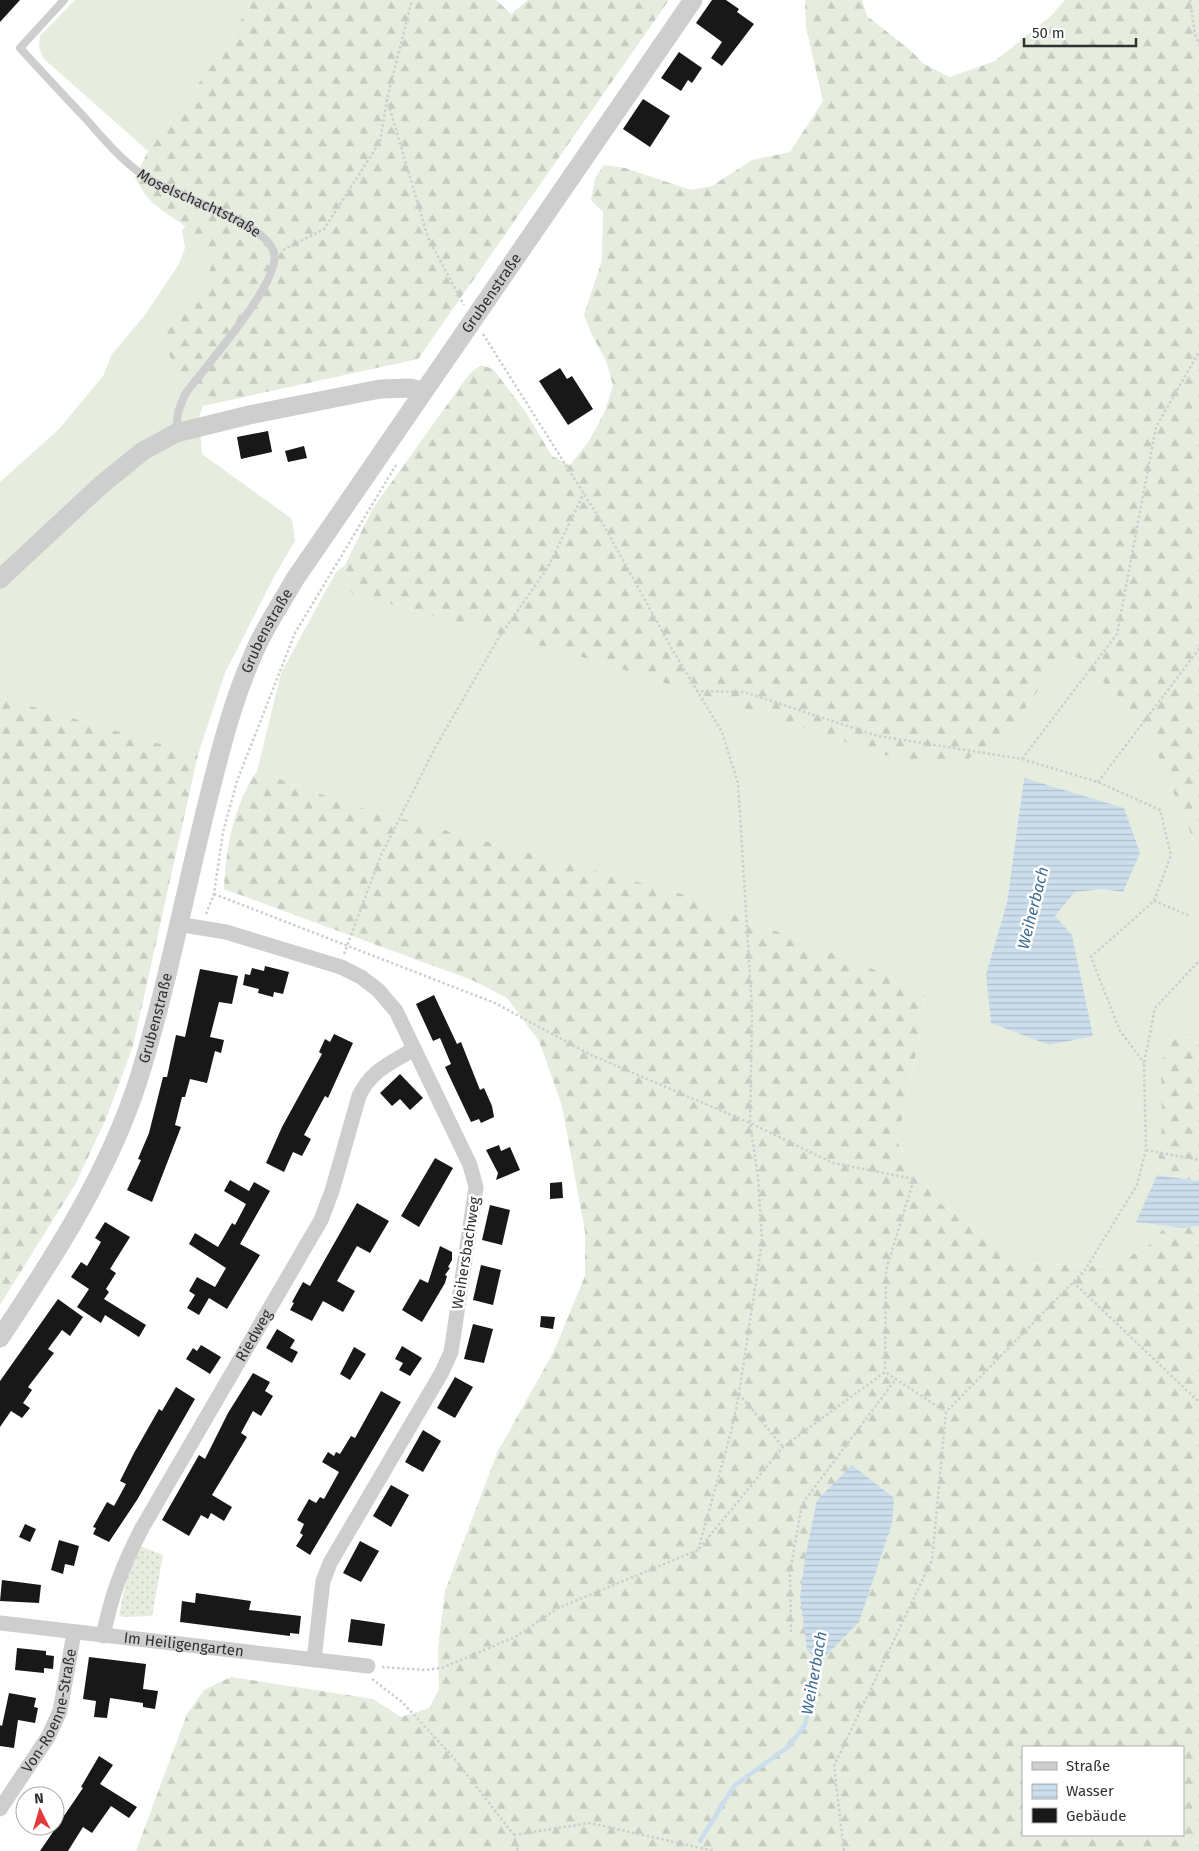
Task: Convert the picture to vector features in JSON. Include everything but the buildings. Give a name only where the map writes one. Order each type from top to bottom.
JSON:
[{"type":"street","name":"Grubenstraße","points":[[0,1338],[70,1229],[99,1176],[119,1132],[148,1046],[234,702],[253,653],[295,579],[693,0]]},
{"type":"street","points":[[0,579],[101,485],[143,451],[176,433],[249,415],[380,389],[410,388],[423,391]]},
{"type":"street","name":"Weihersbachweg","points":[[178,924],[226,932],[340,967],[361,977],[378,990],[396,1011],[470,1166],[476,1187],[451,1352],[442,1372],[330,1563],[323,1581],[314,1660]]},
{"type":"street","name":"Riedweg","points":[[103,1636],[114,1590],[122,1568],[142,1528],[320,1220],[332,1191],[359,1096],[366,1081],[376,1072],[414,1049]]},
{"type":"street","name":"Im Heiligengarten","points":[[0,1624],[362,1666]]},
{"type":"street","name":"Von-Roenne-Straße","points":[[0,1808],[48,1737],[60,1711],[74,1633]]},
{"type":"lane","name":"Moselschachtstraße","points":[[64,0],[20,48],[117,154],[155,183],[252,227],[268,241],[275,254]]},
{"type":"lane","points":[[176,433],[178,412],[185,394],[261,296],[273,274],[275,254]]},
{"type":"path","points":[[275,254],[324,229],[380,142],[387,99],[412,0]]},
{"type":"path","points":[[1190,0],[1195,35],[1199,44]]},
{"type":"path","points":[[387,99],[428,238],[473,319],[603,524],[696,691],[722,732],[738,783],[752,1009],[750,1123],[758,1177],[762,1242],[740,1394],[698,1550]]},
{"type":"path","points":[[1022,759],[1117,634],[1156,427],[1199,352]]},
{"type":"path","points":[[201,927],[214,894],[223,832],[237,781],[295,633],[398,460]]},
{"type":"path","points":[[347,944],[381,855],[435,748],[498,639],[548,566],[584,493]]},
{"type":"path","points":[[1098,782],[1199,649]]},
{"type":"path","points":[[696,691],[744,692],[878,736],[1022,759],[1098,782],[1160,810],[1171,855],[1154,901],[1091,957],[1120,1031],[1144,1063]]},
{"type":"path","points":[[214,894],[495,1003],[591,1055],[750,1123],[833,1163],[914,1179],[886,1270],[885,1372]]},
{"type":"path","points":[[1154,901],[1190,916]]},
{"type":"path","points":[[844,1851],[834,1766],[932,1560],[946,1412],[1085,1270],[1137,1185],[1146,1150],[1144,1063],[1155,1008],[1199,961]]},
{"type":"path","points":[[1146,1150],[1199,1160]]},
{"type":"path","points":[[1073,1282],[1199,1402]]},
{"type":"path","points":[[885,1372],[946,1412]]},
{"type":"path","points":[[362,1666],[425,1670],[442,1668],[515,1637],[558,1608],[698,1550],[783,1447],[885,1372]]},
{"type":"path","points":[[791,1632],[790,1572],[802,1504],[896,1380]]},
{"type":"path","points":[[740,1394],[783,1447]]},
{"type":"path","points":[[362,1666],[402,1702],[454,1758],[514,1835],[518,1851]]},
{"type":"path","points":[[514,1835],[590,1822],[714,1851]]},
{"type":"green space","points":[[75,0],[252,0],[230,41],[148,151],[43,58],[39,47],[40,36]]},
{"type":"green space","points":[[252,0],[496,0],[511,14],[528,0],[669,0],[418,359],[203,406],[159,340],[207,278],[214,258],[196,234],[150,200],[135,178],[148,151],[230,41]]},
{"type":"green space","points":[[805,0],[862,0],[867,16],[910,50],[924,64],[950,77],[995,61],[1052,15],[1065,0],[1199,0],[1199,847],[1192,837],[1156,751],[1126,703],[1076,657],[1056,665],[1013,726],[961,764],[904,761],[603,663],[387,603],[355,598],[349,589],[345,565],[373,508],[470,373],[481,365],[493,369],[525,411],[552,456],[570,465],[589,441],[605,411],[613,385],[606,361],[584,315],[602,260],[603,212],[591,200],[595,178],[604,165],[625,168],[691,190],[712,186],[752,160],[790,152],[823,101],[806,27]]},
{"type":"green space","points":[[186,226],[207,244],[214,258],[207,278],[160,340],[203,406],[199,417],[202,454],[292,519],[295,541],[275,575],[225,673],[198,755],[0,697],[0,482],[59,429],[103,376],[112,354],[145,315],[179,264],[185,248],[182,230]]},
{"type":"green space","points":[[345,565],[349,589],[355,598],[387,603],[603,663],[904,761],[1013,726],[1056,665],[1076,657],[1126,703],[1156,751],[1192,837],[1199,847],[1199,1037],[1172,1038],[1157,1175],[1137,1222],[1166,1226],[1148,1246],[1110,1267],[1026,1263],[938,1202],[897,1142],[925,1011],[924,989],[679,893],[351,805],[257,771],[281,673],[336,572]],"holes":[[[1024,779],[1062,790],[1123,892],[1103,889],[1075,892],[1055,916],[986,974],[1007,902]]]},
{"type":"green space","points":[[0,697],[198,755],[133,1046],[108,1114],[76,1183],[0,1305]]},
{"type":"green space","points":[[257,771],[351,805],[679,893],[924,989],[925,1011],[897,1142],[938,1202],[1026,1263],[1110,1267],[1148,1246],[1166,1226],[1181,1228],[1199,1226],[1199,1851],[136,1851],[187,1714],[204,1690],[231,1677],[373,1699],[401,1717],[429,1708],[439,1690],[438,1648],[445,1591],[497,1453],[553,1353],[585,1276],[585,1232],[562,1106],[539,1041],[507,998],[472,980],[224,889],[232,828],[242,799]]},
{"type":"green space","points":[[1199,1037],[1199,1181],[1157,1175],[1162,1127],[1161,1064],[1172,1038]]},
{"type":"green space","points":[[140,1546],[163,1555],[152,1616],[123,1617],[119,1615],[128,1572]]},
{"type":"water","points":[[1024,778],[1124,808],[1140,853],[1123,892],[1103,889],[1075,892],[1055,916],[1072,935],[1093,1036],[1049,1045],[991,1023],[986,974],[1007,902]]},
{"type":"water","points":[[1157,1175],[1199,1181],[1199,1226],[1181,1228],[1136,1222]]},
{"type":"water","points":[[852,1465],[894,1498],[892,1523],[859,1622],[818,1664],[807,1649],[800,1597],[806,1553],[817,1500]]},
{"type":"waterway","name":"Weiherbach","points":[[700,1841],[734,1786],[788,1747],[805,1725],[819,1659]]}]
